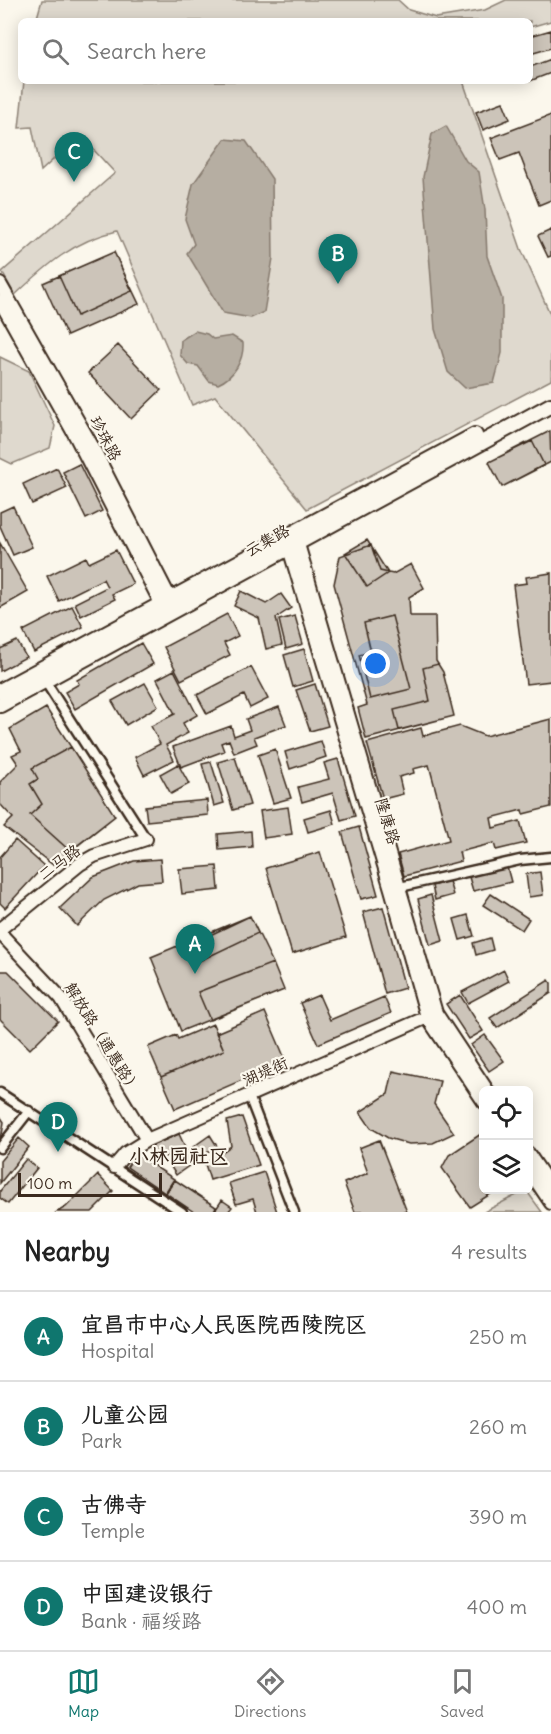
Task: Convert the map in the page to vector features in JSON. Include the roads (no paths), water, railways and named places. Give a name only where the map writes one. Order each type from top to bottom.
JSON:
[{"type":"main road","name":"珍珠路","points":[[0,284],[91,444],[169,607]]},
{"type":"main road","name":"珍珠路","points":[[0,302],[169,607]]},
{"type":"main road","name":"云集路","points":[[0,692],[169,607],[551,395]]},
{"type":"main road","name":"云集路","points":[[292,540],[551,405]]},
{"type":"main road","name":"隆康路","points":[[292,540],[400,887],[431,1015],[484,1086]]},
{"type":"main road","name":"隆康路","points":[[292,540],[391,889],[431,1015],[479,1095]]},
{"type":"main road","name":"云集路","points":[[0,705],[45,681],[169,607]]},
{"type":"main road","name":"二马路","points":[[0,931],[80,864],[94,856],[146,839]]},
{"type":"main road","name":"解放路（通惠路）","points":[[0,931],[61,998],[147,1140]]},
{"type":"main road","name":"湖堤街","points":[[114,1167],[126,1153],[147,1140],[431,1015]]},
{"type":"main road","points":[[533,1160],[551,1187]]},
{"type":"main road","points":[[533,1176],[551,1203]]},
{"type":"street","points":[[45,681],[146,839]]},
{"type":"street","points":[[400,887],[520,860],[551,857]]},
{"type":"street","points":[[0,1093],[182,1212]]},
{"type":"street","points":[[249,1096],[294,1212]]},
{"type":"street","points":[[0,1148],[29,1111]]},
{"type":"place","name":"古佛寺","points":[[74,182]]},
{"type":"place","name":"儿童公园","points":[[338,284]]},
{"type":"place","name":"宜昌市中心人民医院西陵院区","points":[[195,974]]},
{"type":"place","name":"中国建设银行","points":[[58,1152]]},
{"type":"district","name":"小林园社区","points":[[179,1156]]}]
